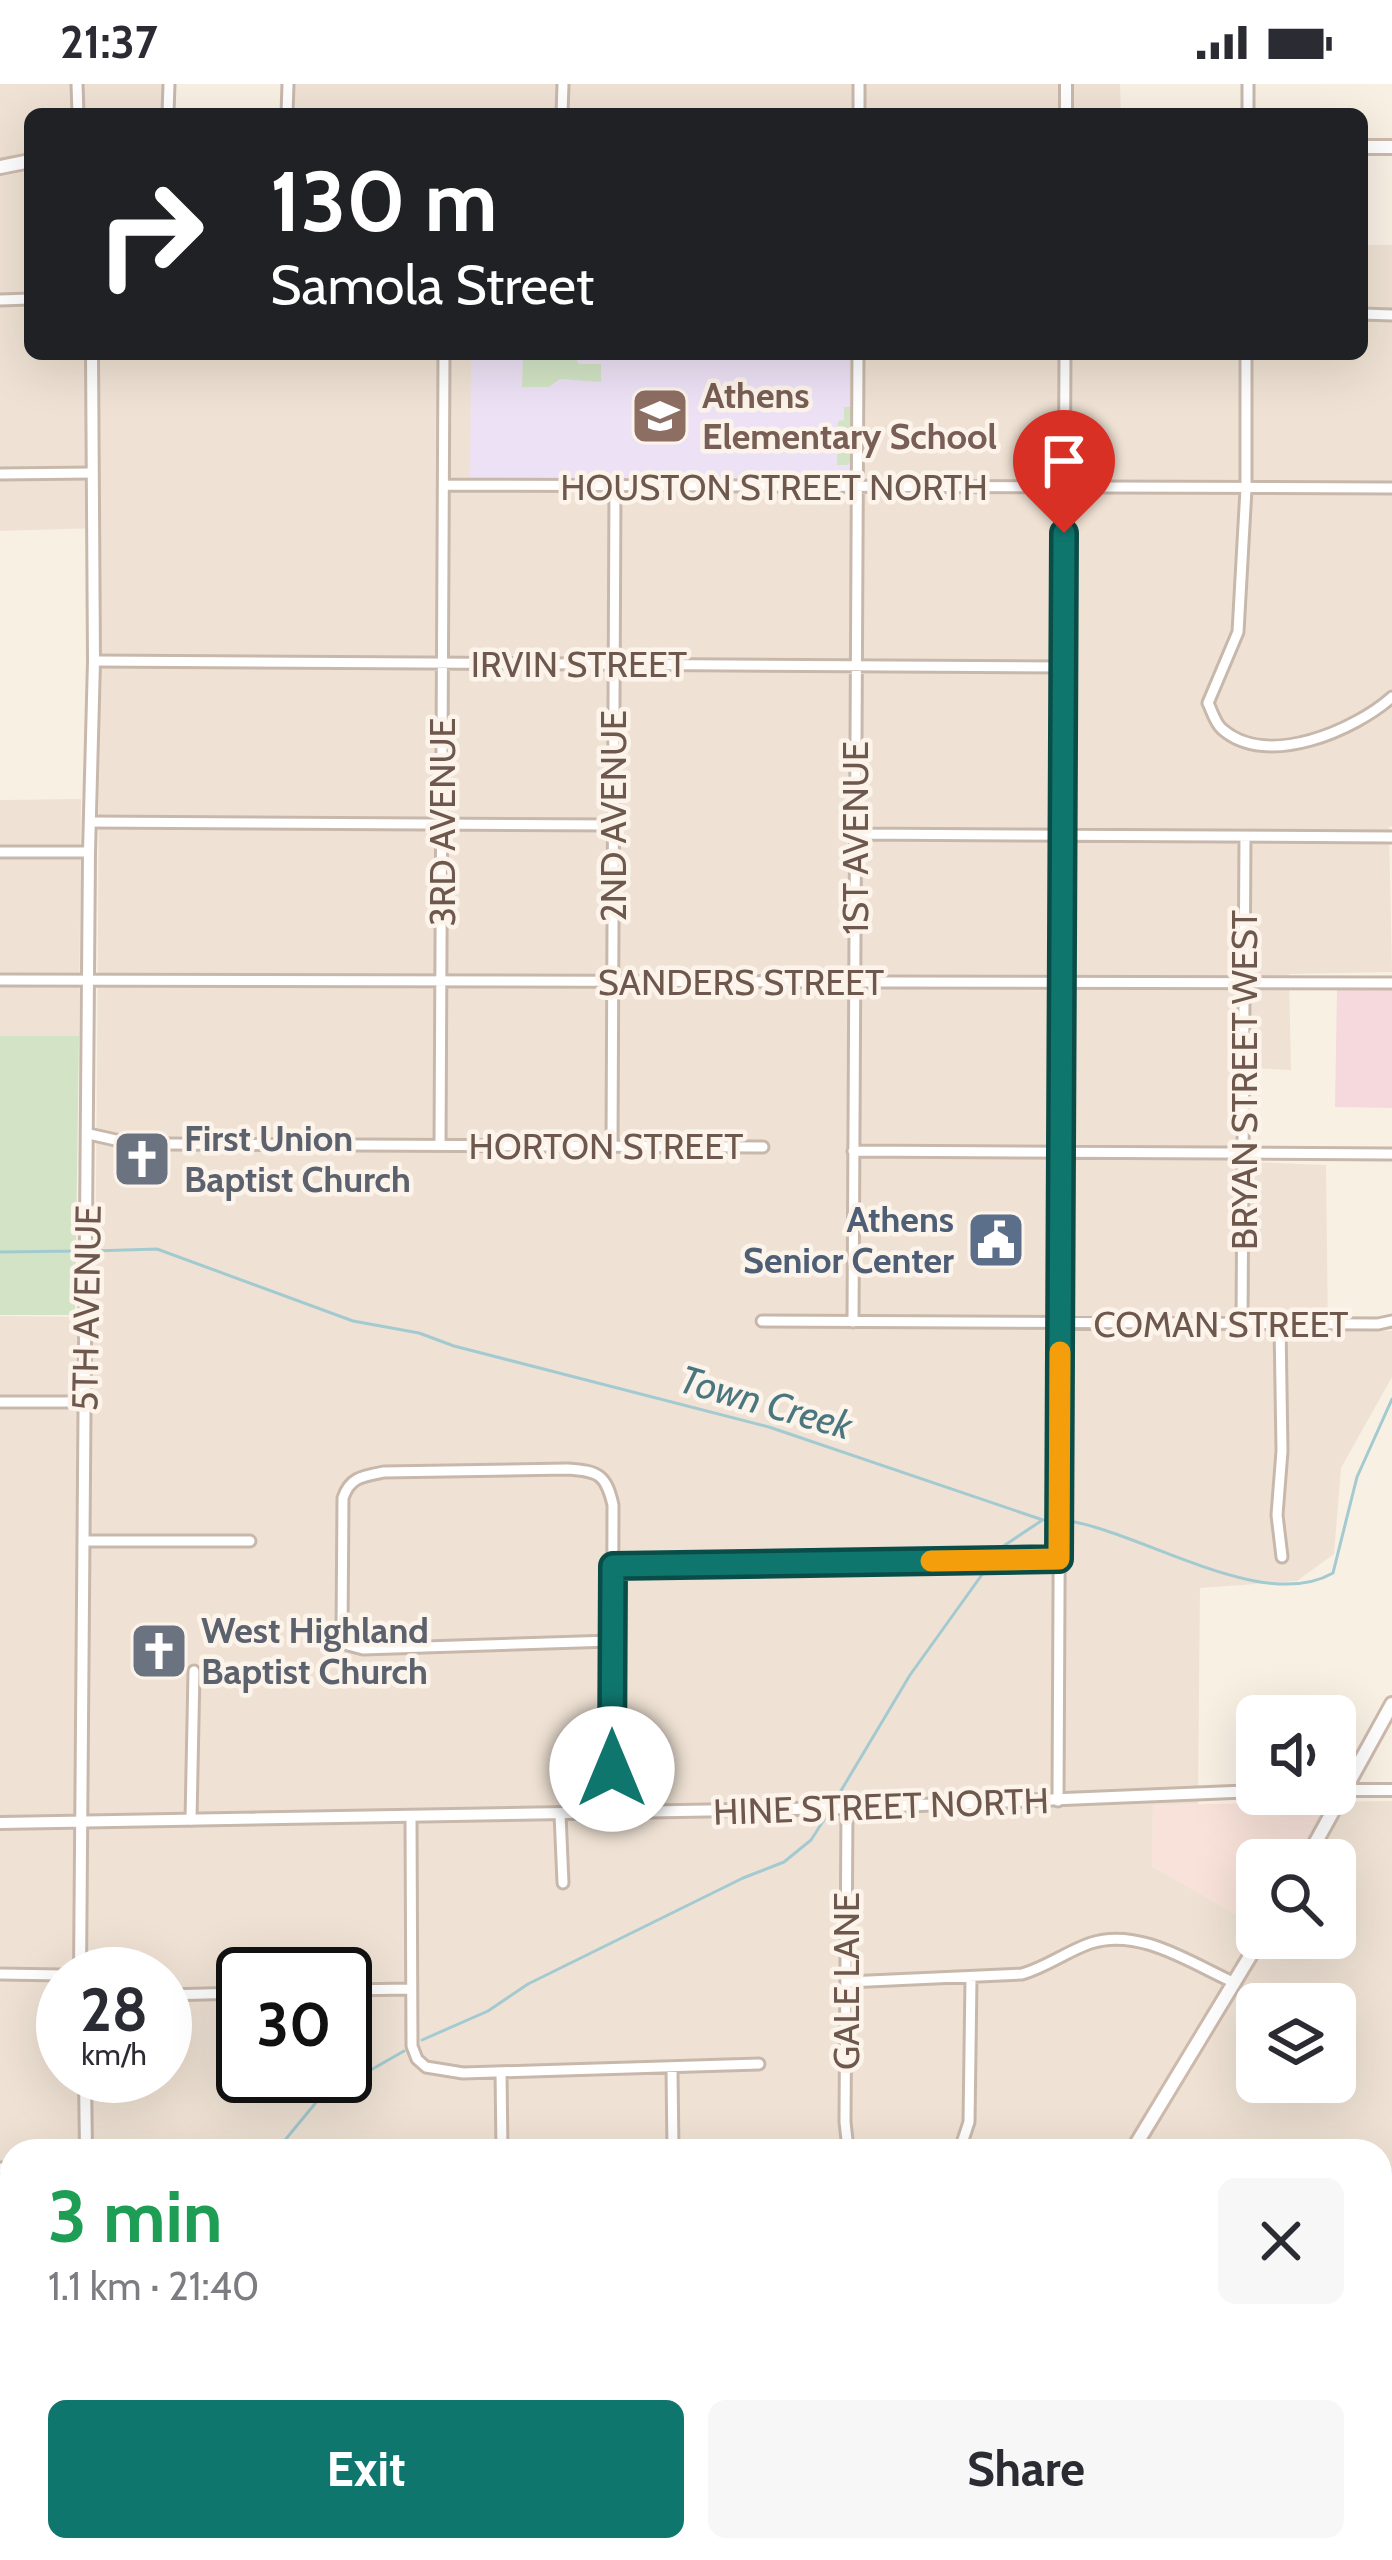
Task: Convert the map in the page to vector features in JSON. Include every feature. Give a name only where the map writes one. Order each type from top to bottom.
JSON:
[{"type":"main road","points":[[1356,1765],[1392,1704]]},
{"type":"main road","points":[[1139,2139],[1249,1959]]},
{"type":"street","name":"5TH AVENUE","points":[[80,1947],[94,662],[92,360]]},
{"type":"street","name":"3RD AVENUE","points":[[440,1145],[444,360]]},
{"type":"street","name":"1ST AVENUE","points":[[853,1322],[858,360]]},
{"type":"street","points":[[1058,1801],[1065,360]]},
{"type":"street","points":[[1246,360],[1246,489],[1238,632],[1208,703],[1220,728],[1244,740],[1284,744],[1359,722],[1392,697]]},
{"type":"street","points":[[0,474],[92,473]]},
{"type":"street","name":"HOUSTON STREET NORTH","points":[[443,485],[1392,488]]},
{"type":"street","name":"2ND AVENUE","points":[[612,1146],[615,486]]},
{"type":"street","name":"IRVIN STREET","points":[[94,662],[1063,667]]},
{"type":"street","points":[[90,822],[613,825]]},
{"type":"street","points":[[855,834],[1392,837]]},
{"type":"street","name":"BRYAN STREET WEST","points":[[1243,1324],[1245,837]]},
{"type":"street","points":[[0,852],[89,851]]},
{"type":"street","name":"SANDERS STREET","points":[[0,980],[1392,983]]},
{"type":"street","name":"HORTON STREET","points":[[89,1134],[129,1143],[763,1147]]},
{"type":"street","points":[[854,1151],[1392,1154]]},
{"type":"street","name":"COMAN STREET","points":[[762,1321],[1392,1321]]},
{"type":"street","points":[[1280,1324],[1282,1451],[1277,1515],[1282,1557]]},
{"type":"street","points":[[0,1402],[83,1402]]},
{"type":"street","points":[[612,1641],[363,1649],[348,1645],[342,1633],[347,1485],[358,1477],[384,1472],[577,1470],[597,1471],[608,1480],[613,1505],[612,1812]]},
{"type":"street","points":[[84,1541],[250,1541]]},
{"type":"street","points":[[613,1566],[1059,1559]]},
{"type":"street","points":[[191,1820],[194,1671]]},
{"type":"street","points":[[1356,1790],[1392,1790]]},
{"type":"street","name":"HINE STREET NORTH","points":[[0,1823],[847,1808],[1236,1792]]},
{"type":"street","name":"GALE LANE","points":[[847,1808],[847,2139]]},
{"type":"street","points":[[560,1814],[563,1883]]},
{"type":"street","points":[[411,1818],[412,2048],[417,2059],[438,2071],[501,2072],[759,2064]]},
{"type":"street","points":[[847,1982],[1022,1975],[1094,1942],[1120,1938],[1147,1944],[1235,1983]]},
{"type":"street","points":[[0,1974],[36,1975]]},
{"type":"street","points":[[964,2139],[969,2122],[971,1979]]},
{"type":"street","points":[[372,1990],[412,1989]]},
{"type":"street","points":[[672,2070],[673,2139]]},
{"type":"street","points":[[501,2072],[502,2139]]},
{"type":"street","points":[[85,2103],[86,2139]]},
{"type":"shaded area","points":[[0,84],[174,84],[173,108],[24,108],[24,360],[1368,360],[1368,245],[1392,245],[1392,972],[1289,974],[1291,1070],[1252,1068],[1250,1162],[1326,1165],[1328,1329],[1392,1331],[1392,1377],[1341,1468],[1334,1554],[1297,1581],[1200,1588],[1198,1804],[1153,1806],[1152,1866],[1236,1914],[1236,1959],[1356,1959],[1356,1839],[1305,1839],[1318,1815],[1356,1815],[1356,1802],[1392,1801],[1392,2139],[0,2139],[0,1316],[95,1317],[101,528],[0,531]]},
{"type":"shaded area","points":[[286,84],[1120,84],[1121,108],[286,108]]},
{"type":"shaded area","name":"Athens Elementary School","points":[[471,360],[849,360],[849,477],[470,480]]},
{"type":"shaded area","points":[[81,799],[79,1036],[0,1036],[0,800]]},
{"type":"shaded area","points":[[1337,989],[1392,989],[1392,1108],[1335,1107]]},
{"type":"shaded area","points":[[1236,1804],[1236,1815],[1318,1815],[1305,1839],[1236,1839],[1236,1914],[1152,1866],[1153,1805]]},
{"type":"green space","points":[[523,360],[601,364],[601,382],[560,379],[549,387],[522,387]]},
{"type":"green space","points":[[844,407],[851,407],[852,460],[837,465],[838,421],[844,420]]},
{"type":"green space","points":[[0,1036],[79,1036],[75,1315],[0,1315]]},
{"type":"waterway","name":"Town Creek","points":[[92,1251],[157,1249],[353,1321],[419,1333],[769,1427],[1054,1520]]},
{"type":"waterway","name":"Town Creek","points":[[0,1252],[82,1251]]},
{"type":"waterway","name":"Town Creek","points":[[1063,1520],[1237,1577],[1304,1583],[1333,1573],[1357,1477],[1392,1399]]},
{"type":"waterway","points":[[996,1551],[1041,1521]]},
{"type":"waterway","points":[[833,1804],[910,1675],[986,1569]]},
{"type":"waterway","points":[[422,2040],[488,2011],[528,1984],[743,1878],[784,1862],[811,1840],[829,1812]]},
{"type":"waterway","points":[[286,2139],[318,2100],[404,2051]]},
{"type":"slow traffic","points":[[931,1561],[1059,1559],[1060,1352]]},
{"type":"place","name":"Athens Elementary School","points":[[660,416]]},
{"type":"place","name":"First Union Baptist Church","points":[[142,1159]]},
{"type":"place","name":"Athens Senior Center","points":[[996,1240]]},
{"type":"place","name":"West Highland Baptist Church","points":[[159,1651]]},
{"type":"route","points":[[612,1769],[613,1566],[1059,1559],[1064,533]]}]
